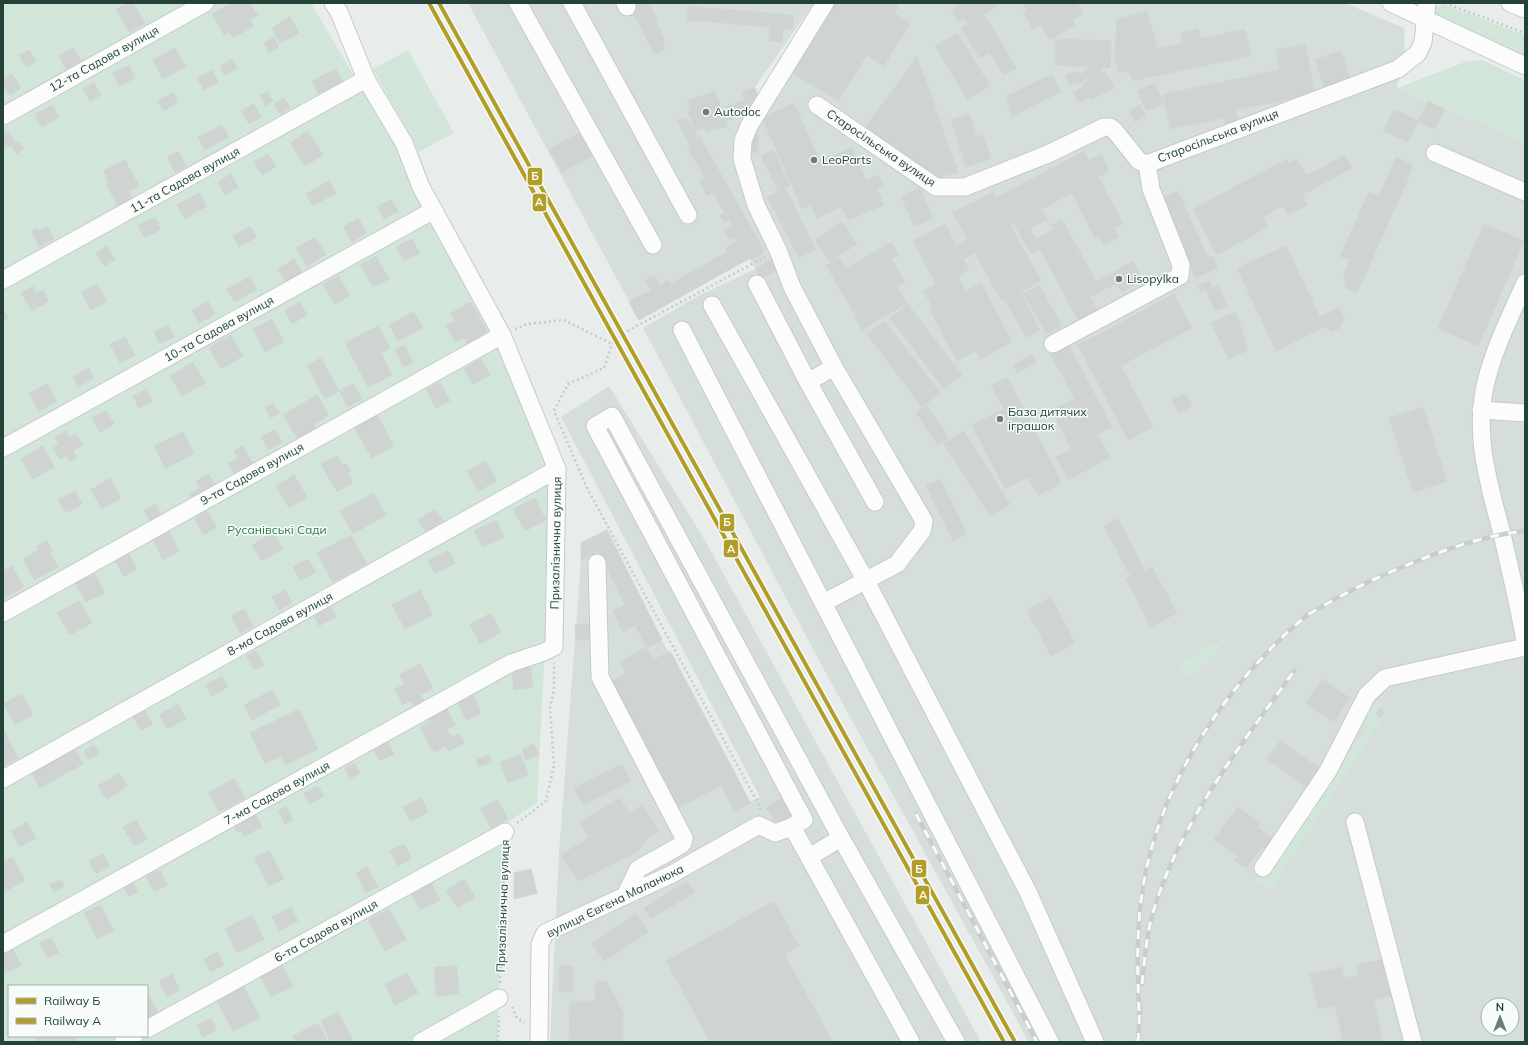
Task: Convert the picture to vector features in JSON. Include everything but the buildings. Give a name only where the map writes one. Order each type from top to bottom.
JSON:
[{"type":"street","name":"12-та Садова вулиця","points":[[3,116],[205,3]]},
{"type":"street","name":"Призалізнична вулиця","points":[[333,3],[339,12],[366,79],[404,143],[421,187],[502,335],[557,469],[554,647]]},
{"type":"street","points":[[518,3],[653,245]]},
{"type":"street","points":[[572,3],[688,215]]},
{"type":"street","points":[[823,603],[897,564],[922,531],[924,521],[834,367],[792,287],[778,250],[756,205],[742,159],[743,141],[749,126],[825,3]]},
{"type":"street","points":[[1391,3],[1426,10],[1525,66]]},
{"type":"street","points":[[1510,3],[1525,9]]},
{"type":"street","name":"Старосільська вулиця","points":[[817,105],[936,187],[965,187],[1048,154],[1104,127],[1115,131],[1139,161],[1147,164],[1398,68],[1418,53],[1423,42],[1426,10]]},
{"type":"street","name":"11-та Садова вулиця","points":[[3,280],[366,79]]},
{"type":"street","points":[[1435,153],[1525,192]]},
{"type":"street","points":[[1053,344],[1180,276],[1181,265],[1151,189],[1147,164]]},
{"type":"street","name":"10-та Садова вулиця","points":[[3,448],[434,210]]},
{"type":"street","points":[[1525,283],[1490,366],[1481,410],[1484,465],[1523,621],[1525,641]]},
{"type":"street","points":[[757,284],[808,382],[875,502]]},
{"type":"street","points":[[712,305],[866,581],[1028,892],[1095,1042]]},
{"type":"street","points":[[682,330],[1050,1042]]},
{"type":"street","name":"9-та Садова вулиця","points":[[3,613],[502,335]]},
{"type":"street","points":[[808,382],[834,367]]},
{"type":"street","points":[[1481,410],[1525,413]]},
{"type":"street","points":[[911,1042],[791,827],[804,820],[595,426],[612,416],[841,838],[956,1042]]},
{"type":"street","name":"8-ма Садова вулиця","points":[[3,779],[557,469]]},
{"type":"street","points":[[597,563],[600,677],[684,838],[681,845],[638,869],[624,896]]},
{"type":"street","name":"7-ма Садова вулиця","points":[[3,944],[511,663],[554,647]]},
{"type":"street","points":[[1263,868],[1328,771],[1367,695],[1385,678],[1525,647]]},
{"type":"street","points":[[1355,822],[1413,1042]]},
{"type":"street","name":"вулиця Євгена Маланюка","points":[[539,1038],[540,944],[545,933],[672,874],[759,825],[775,833],[791,827]]},
{"type":"street","name":"6-та Садова вулиця","points":[[148,1028],[506,832]]},
{"type":"street","points":[[809,857],[841,838]]},
{"type":"street","points":[[421,1042],[504,996]]},
{"type":"street","points":[[123,1042],[132,1037]]},
{"type":"path","points":[[1446,3],[1525,33]]},
{"type":"path","points":[[502,335],[527,324],[564,320],[612,344]]},
{"type":"path","name":"Призалізнична вулиця","points":[[498,1042],[504,996],[500,979],[506,832],[546,801],[554,764],[550,708],[554,690],[554,647]]},
{"type":"path","points":[[500,979],[504,996],[517,1018],[539,1038]]},
{"type":"shaded area","points":[[468,3],[814,3],[755,87],[760,101],[758,119],[834,3],[1345,3],[1404,28],[1405,56],[1397,88],[1525,141],[1525,1042],[1029,1042],[822,666],[643,328],[698,296],[755,269],[750,258],[639,320]]},
{"type":"shaded area","points":[[609,386],[706,542],[981,1042],[550,1042],[559,852],[581,560],[581,543],[607,530],[662,640],[750,802],[760,797],[561,417]]},
{"type":"green space","name":"Русанівські Сади","points":[[3,3],[311,3],[394,144],[426,215],[494,340],[547,463],[544,469],[553,489],[537,803],[502,826],[498,1042],[3,1042]]},
{"type":"green space","points":[[1443,4],[1525,35],[1525,60],[1435,18],[1433,10]]},
{"type":"green space","points":[[408,50],[454,133],[419,152],[373,69]]},
{"type":"green space","points":[[1482,60],[1525,80],[1525,141],[1397,88],[1465,62]]},
{"type":"green space","points":[[1227,637],[1209,661],[1189,675],[1182,673],[1180,670],[1181,662]]},
{"type":"green space","points":[[1376,702],[1388,710],[1270,890],[1256,881],[1260,876],[1264,878],[1370,723],[1366,720]]},
{"type":"railway","points":[[1139,1011],[1138,958],[1140,906],[1146,871],[1156,835],[1169,799],[1186,764],[1205,731],[1252,669],[1278,641],[1306,616],[1349,592],[1377,578],[1435,554],[1495,536],[1525,531]]},
{"type":"railway","points":[[1142,984],[1147,942],[1154,910],[1169,868],[1183,838],[1199,809],[1235,753],[1294,671]]},
{"type":"railway","points":[[916,814],[1037,1042]]},
{"type":"railway","points":[[1138,1042],[1140,1006]]},
{"type":"rail line","name":"A","points":[[429,3],[1004,1042]]},
{"type":"rail line","name":"Б","points":[[439,3],[1015,1042]]},
{"type":"place","name":"Autodoc","points":[[706,112]]},
{"type":"place","name":"LeoParts","points":[[814,160]]},
{"type":"place","name":"Lisopylka","points":[[1119,279]]},
{"type":"place","name":"База дитячих іграшок","points":[[1000,419]]}]
